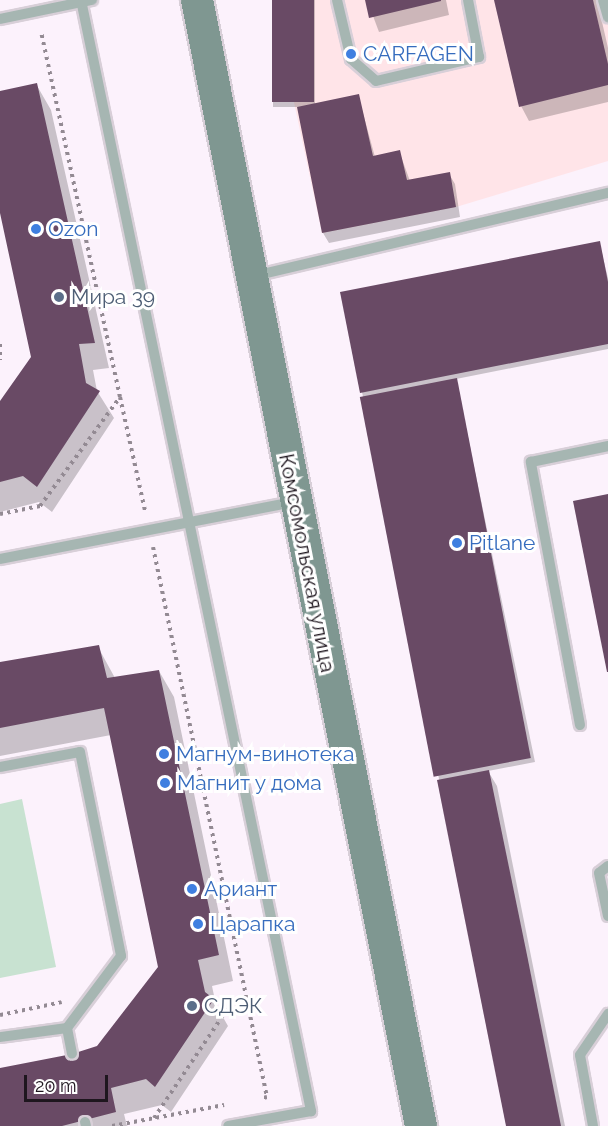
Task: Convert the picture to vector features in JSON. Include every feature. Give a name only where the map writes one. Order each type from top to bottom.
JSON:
[{"type":"main road","name":"Комсомольская улица","points":[[196,0],[294,502],[421,1126]]},
{"type":"lane","points":[[337,0],[351,59],[376,81],[479,57],[468,0]]},
{"type":"lane","points":[[603,0],[608,17]]},
{"type":"lane","points":[[0,19],[85,1],[187,522],[311,1111],[228,1126]]},
{"type":"lane","points":[[251,277],[608,193]]},
{"type":"lane","points":[[580,725],[531,462],[608,446]]},
{"type":"lane","points":[[0,559],[294,502]]},
{"type":"lane","points":[[0,767],[80,752],[121,956],[67,1028],[0,1037]]},
{"type":"lane","points":[[608,866],[599,873],[608,916]]},
{"type":"lane","points":[[592,1126],[580,1055],[608,1014]]},
{"type":"lane","points":[[67,1028],[72,1054]]},
{"type":"path","points":[[31,32],[41,30],[149,529],[267,1097],[256,1099]]},
{"type":"path","points":[[0,344],[0,360]]},
{"type":"path","points":[[0,514],[40,506],[120,397]]},
{"type":"path","points":[[0,1015],[68,1001]]},
{"type":"path","points":[[154,1118],[226,1011],[249,1007]]},
{"type":"path","points":[[112,1126],[234,1103]]},
{"type":"shaded area","points":[[272,0],[608,0],[608,161],[456,207],[322,233]]},
{"type":"green space","points":[[22,799],[56,967],[0,978],[0,804]]},
{"type":"building","points":[[272,0],[314,0],[314,102],[272,102]]},
{"type":"building","points":[[365,0],[441,0],[441,1],[369,18]]},
{"type":"building","points":[[494,0],[593,0],[608,64],[608,85],[519,107]]},
{"type":"building","points":[[37,83],[95,343],[79,344],[86,383],[100,391],[37,487],[23,476],[0,482],[0,401],[31,357],[0,213],[0,91]]},
{"type":"building","points":[[359,94],[373,156],[400,150],[407,180],[450,172],[456,207],[322,233],[297,107]]},
{"type":"building","points":[[600,241],[608,282],[608,344],[360,393],[340,292]]},
{"type":"building","points":[[457,378],[531,758],[434,777],[360,397]]},
{"type":"building","points":[[608,494],[608,672],[607,672],[573,501]]},
{"type":"building","points":[[99,645],[107,678],[159,670],[219,955],[198,960],[205,992],[214,999],[155,1087],[146,1079],[111,1088],[116,1112],[62,1126],[0,1126],[0,1068],[72,1054],[97,1046],[158,967],[104,708],[0,728],[0,662]]},
{"type":"building","points":[[489,770],[561,1126],[506,1126],[437,780]]},
{"type":"place","name":"CARFAGEN","points":[[351,54]]},
{"type":"place","name":"Ozon","points":[[36,229]]},
{"type":"place","name":"Мира 39","points":[[59,297]]},
{"type":"place","name":"Pitlane","points":[[457,543]]},
{"type":"place","name":"Магнум-винотека","points":[[164,754]]},
{"type":"place","name":"Магнит у дома","points":[[165,783]]},
{"type":"place","name":"Ариант","points":[[192,889]]},
{"type":"place","name":"Царапка","points":[[198,924]]},
{"type":"place","name":"СДЭК","points":[[192,1006]]}]
